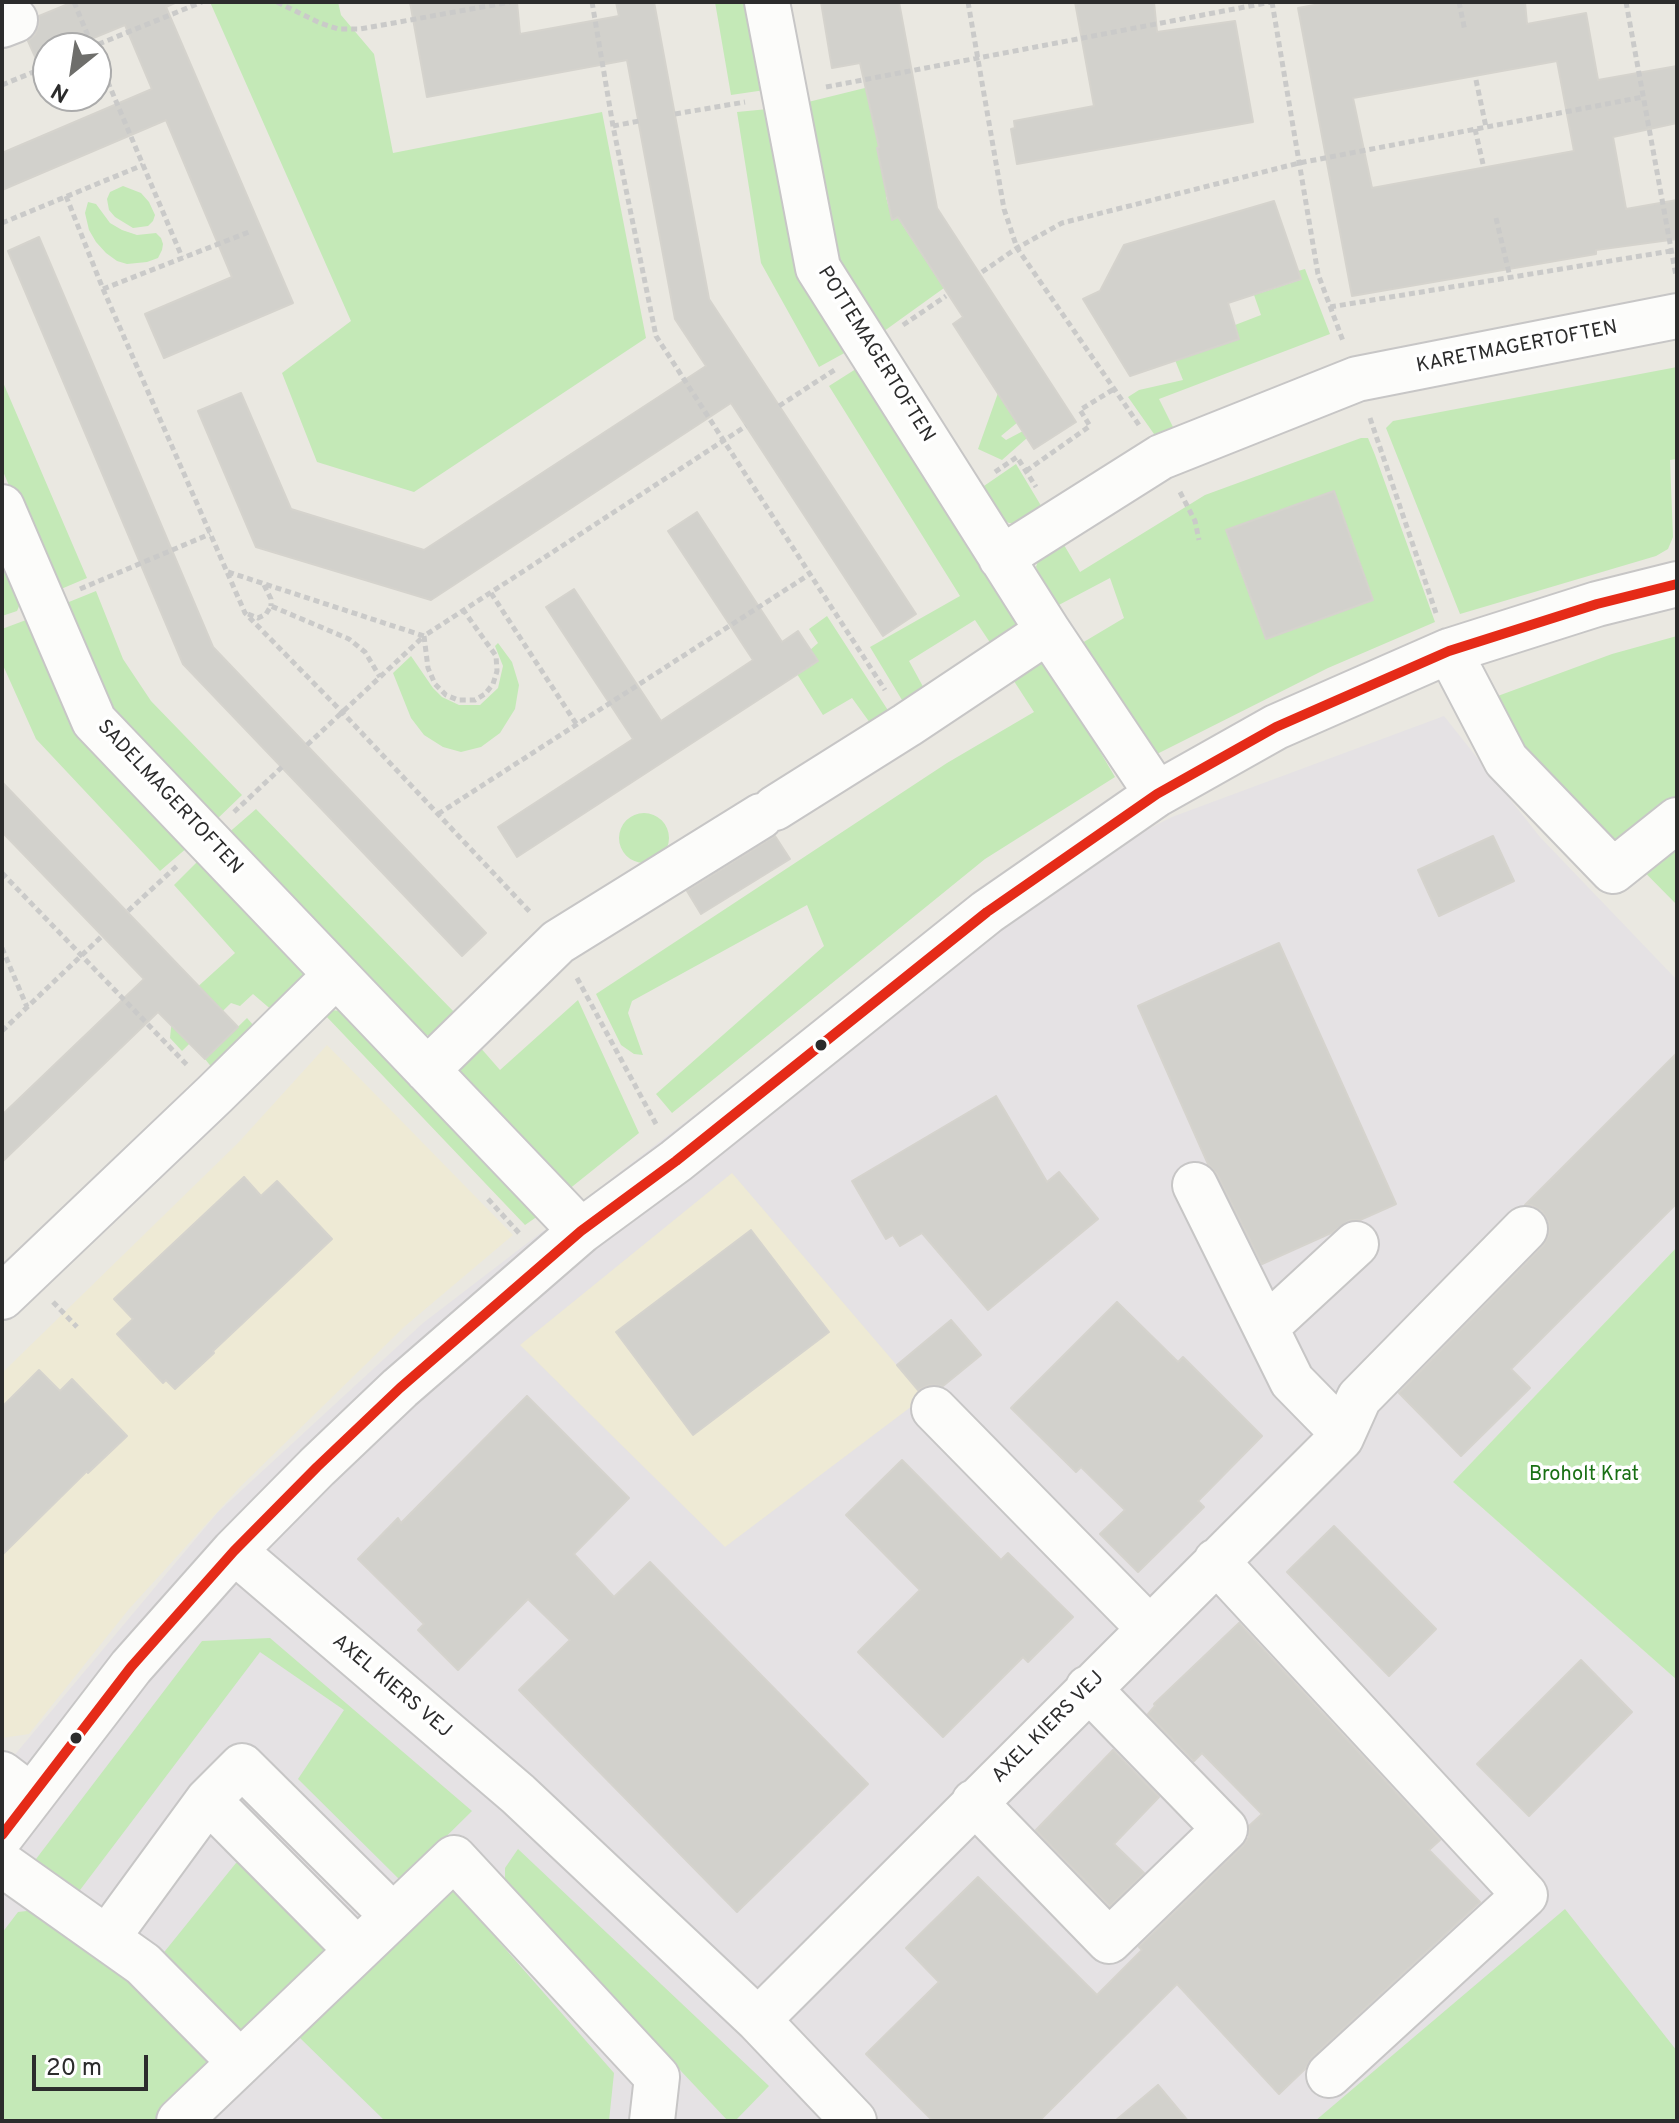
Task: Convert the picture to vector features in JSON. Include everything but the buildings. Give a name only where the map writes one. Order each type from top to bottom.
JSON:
[{"type":"street","name":"POTTEMAGERTOFTEN","points":[[767,2],[818,268],[1048,631],[1157,794]]},
{"type":"street","name":"KARETMAGERTOFTEN","points":[[1001,558],[1161,457],[1357,379],[1677,316]]},
{"type":"street","name":"SADELMAGERTOFTEN","points":[[2,507],[94,721],[581,1231]]},
{"type":"street","points":[[2,1835],[16,1785],[131,1667],[234,1551],[400,1388],[581,1231],[676,1161],[987,912],[1157,794],[1276,727],[1449,651],[1597,604],[1677,584]]},
{"type":"street","points":[[427,1070],[558,942],[907,725],[1048,631]]},
{"type":"street","points":[[1449,651],[1506,760],[1613,871],[1677,820]]},
{"type":"street","points":[[2,1297],[336,975]]},
{"type":"street","points":[[1195,1185],[1292,1381],[1342,1435],[1359,1398],[1525,1229]]},
{"type":"street","points":[[1266,1327],[1356,1244]]},
{"type":"street","points":[[934,1409],[1149,1628]]},
{"type":"street","name":"AXEL KIERS VEJ","points":[[758,2020],[1342,1435]]},
{"type":"street","name":"AXEL KIERS VEJ","points":[[234,1551],[518,1794],[758,2020],[854,2121]]},
{"type":"street","points":[[1216,1561],[1525,1895],[1329,2075]]},
{"type":"street","points":[[974,1802],[1109,1941],[1225,1829],[1088,1688]]},
{"type":"street","points":[[107,1938],[208,1800],[242,1766],[393,1916]]},
{"type":"street","points":[[208,1800],[357,1950]]},
{"type":"street","points":[[179,2121],[454,1858],[657,2077],[652,2121]]},
{"type":"street","points":[[2,1864],[143,1964],[240,2062]]},
{"type":"path","points":[[74,2],[86,32]]},
{"type":"path","points":[[112,39],[202,2]]},
{"type":"path","points":[[277,2],[338,29],[360,29],[510,2]]},
{"type":"path","points":[[592,2],[613,126],[656,336],[907,725]]},
{"type":"path","points":[[968,2],[1004,209],[1017,248],[1144,432]]},
{"type":"path","points":[[675,114],[1271,2],[1318,274],[1449,651]]},
{"type":"path","points":[[1459,2],[1465,31]]},
{"type":"path","points":[[1626,2],[1677,281]]},
{"type":"path","points":[[2,85],[32,73]]},
{"type":"path","points":[[1476,80],[1486,127]]},
{"type":"path","points":[[112,92],[182,257]]},
{"type":"path","points":[[982,272],[1062,223],[1299,163],[1643,97]]},
{"type":"path","points":[[613,126],[639,121]]},
{"type":"path","points":[[1475,129],[1483,164]]},
{"type":"path","points":[[2,223],[143,165]]},
{"type":"path","points":[[66,196],[103,289],[245,613],[558,942],[676,1161]]},
{"type":"path","points":[[1496,218],[1510,277]]},
{"type":"path","points":[[103,289],[249,232]]},
{"type":"path","points":[[1669,239],[1677,238]]},
{"type":"path","points":[[1330,307],[1671,251]]},
{"type":"path","points":[[895,330],[946,296]]},
{"type":"path","points":[[779,406],[842,365]]},
{"type":"path","points":[[1026,471],[1090,426],[1080,410],[1114,389]]},
{"type":"path","points":[[307,745],[424,636],[746,426]]},
{"type":"path","points":[[1175,483],[1195,521],[1199,540]]},
{"type":"path","points":[[44,605],[210,534]]},
{"type":"path","points":[[227,572],[424,636]]},
{"type":"path","points":[[438,814],[810,574]]},
{"type":"path","points":[[245,613],[258,618],[266,614],[271,606],[271,599],[262,583]]},
{"type":"path","points":[[491,593],[577,725]]},
{"type":"path","points":[[271,606],[349,639],[365,652],[380,677]]},
{"type":"path","points":[[424,636],[428,668],[435,684],[446,695],[458,700],[475,700],[485,694],[493,684],[497,671],[496,656],[464,611]]},
{"type":"path","points":[[2,873],[215,1094]]},
{"type":"path","points":[[2,1031],[102,936]]},
{"type":"path","points":[[2,948],[27,1007]]},
{"type":"path","points":[[482,1192],[546,1262]]},
{"type":"shaded area","points":[[1444,716],[1540,837],[1677,980],[1677,1247],[1453,1482],[1677,1680],[1677,2121],[2,2121],[2,1770],[218,1512],[423,1323],[911,949],[1172,817]]},
{"type":"shaded area","points":[[327,1045],[513,1235],[404,1327],[241,1486],[129,1609],[29,1734],[2,1738],[2,1373],[238,1143]]},
{"type":"shaded area","points":[[732,1173],[924,1397],[725,1547],[520,1345]]},
{"type":"green space","points":[[210,2],[338,2],[341,15],[374,54],[393,153],[602,112],[646,338],[414,492],[317,462],[282,373],[351,321]]},
{"type":"green space","points":[[715,2],[748,2],[765,90],[731,95]]},
{"type":"green space","points":[[877,85],[899,193],[886,197],[892,219],[901,216],[902,224],[944,288],[880,334],[835,259],[800,104]]},
{"type":"green space","points":[[768,109],[848,351],[819,367],[761,263],[737,112]]},
{"type":"green space","points":[[123,186],[141,193],[149,202],[155,215],[148,226],[133,228],[109,210],[107,199],[110,192]]},
{"type":"green space","points":[[88,202],[96,204],[110,223],[122,230],[137,235],[156,233],[163,244],[158,258],[127,264],[106,253],[89,230],[85,213]]},
{"type":"green space","points":[[1305,269],[1330,334],[1159,399],[1173,427],[1160,436],[1154,434],[1128,397],[1139,390],[1183,380],[1175,360],[1235,325],[1261,315],[1254,295],[1300,280],[1298,271]]},
{"type":"green space","points":[[859,367],[1022,624],[993,647],[975,620],[909,661],[926,692],[905,705],[870,647],[960,596],[829,386]]},
{"type":"green space","points":[[1677,367],[1677,459],[1670,460],[1673,537],[1668,549],[1656,556],[1460,614],[1386,428],[1393,421]]},
{"type":"green space","points":[[2,380],[87,578],[54,592],[2,469]]},
{"type":"green space","points":[[998,393],[1018,422],[1001,436],[1006,440],[1023,431],[1027,438],[1002,460],[978,449]]},
{"type":"green space","points":[[1368,438],[1375,455],[1435,622],[1328,668],[1155,755],[1082,643],[1124,618],[1110,578],[1055,607],[1036,567],[1039,558],[1064,545],[1080,572],[1205,495]]},
{"type":"green space","points":[[1016,464],[1043,509],[1023,523],[1009,523],[998,517],[981,488]]},
{"type":"green space","points":[[2,559],[21,602],[17,611],[2,616]]},
{"type":"green space","points":[[96,591],[123,659],[151,701],[242,795],[214,822],[116,717],[59,606]]},
{"type":"green space","points":[[827,616],[891,715],[873,727],[852,698],[823,715],[797,674],[810,650],[818,643],[809,629]]},
{"type":"green space","points":[[26,620],[53,683],[93,750],[188,847],[160,871],[36,739],[2,663],[2,629]]},
{"type":"green space","points":[[1677,636],[1677,905],[1532,758],[1495,697],[1612,654]]},
{"type":"green space","points":[[498,643],[512,662],[519,685],[515,709],[500,733],[481,747],[461,752],[443,747],[424,735],[411,718],[393,673],[411,656],[442,697],[459,705],[480,705],[498,688],[503,666],[495,646]]},
{"type":"green space","points":[[1045,658],[1115,777],[985,859],[672,1113],[656,1094],[824,946],[807,905],[632,1001],[628,1013],[643,1055],[634,1054],[621,1045],[596,994],[947,763],[1034,712],[1012,678]]},
{"type":"green space","points":[[256,809],[456,1014],[440,1030],[430,1035],[419,1035],[226,835]]},
{"type":"green space","points":[[644,813],[662,820],[669,838],[662,856],[644,863],[626,856],[619,838],[626,820]]},
{"type":"green space","points":[[199,860],[304,969],[304,977],[274,1012],[253,994],[240,1006],[231,1003],[182,1051],[170,1038],[173,1009],[235,953],[174,885]]},
{"type":"green space","points":[[578,1000],[639,1133],[568,1190],[461,1079],[460,1062],[479,1046],[500,1070]]},
{"type":"green space","points":[[329,1010],[344,1011],[538,1216],[525,1225],[325,1015]]},
{"type":"green space","points":[[247,1018],[255,1027],[213,1069],[205,1059]]},
{"type":"green space","name":"Broholt Krat","points":[[1677,1247],[1677,1680],[1453,1482]]},
{"type":"green space","points":[[270,1638],[472,1811],[401,1881],[298,1779],[344,1710],[260,1652],[77,1894],[33,1863],[202,1641]]},
{"type":"green space","points":[[518,1849],[769,2086],[735,2121],[728,2121],[505,1884],[505,1868]]},
{"type":"green space","points":[[236,1863],[244,1863],[327,1951],[238,2034],[161,1956]]},
{"type":"green space","points":[[452,1888],[614,2073],[609,2121],[385,2121],[300,2038]]},
{"type":"green space","points":[[1565,1909],[1677,2051],[1677,2121],[1315,2121]]},
{"type":"green space","points":[[35,1910],[129,1976],[212,2062],[153,2121],[2,2121],[2,1933],[18,1912]]},
{"type":"transit line","points":[[2,1835],[131,1667],[234,1551],[400,1388],[581,1231],[676,1161],[987,912],[1157,794],[1276,727],[1449,651],[1597,604],[1677,584]]}]
